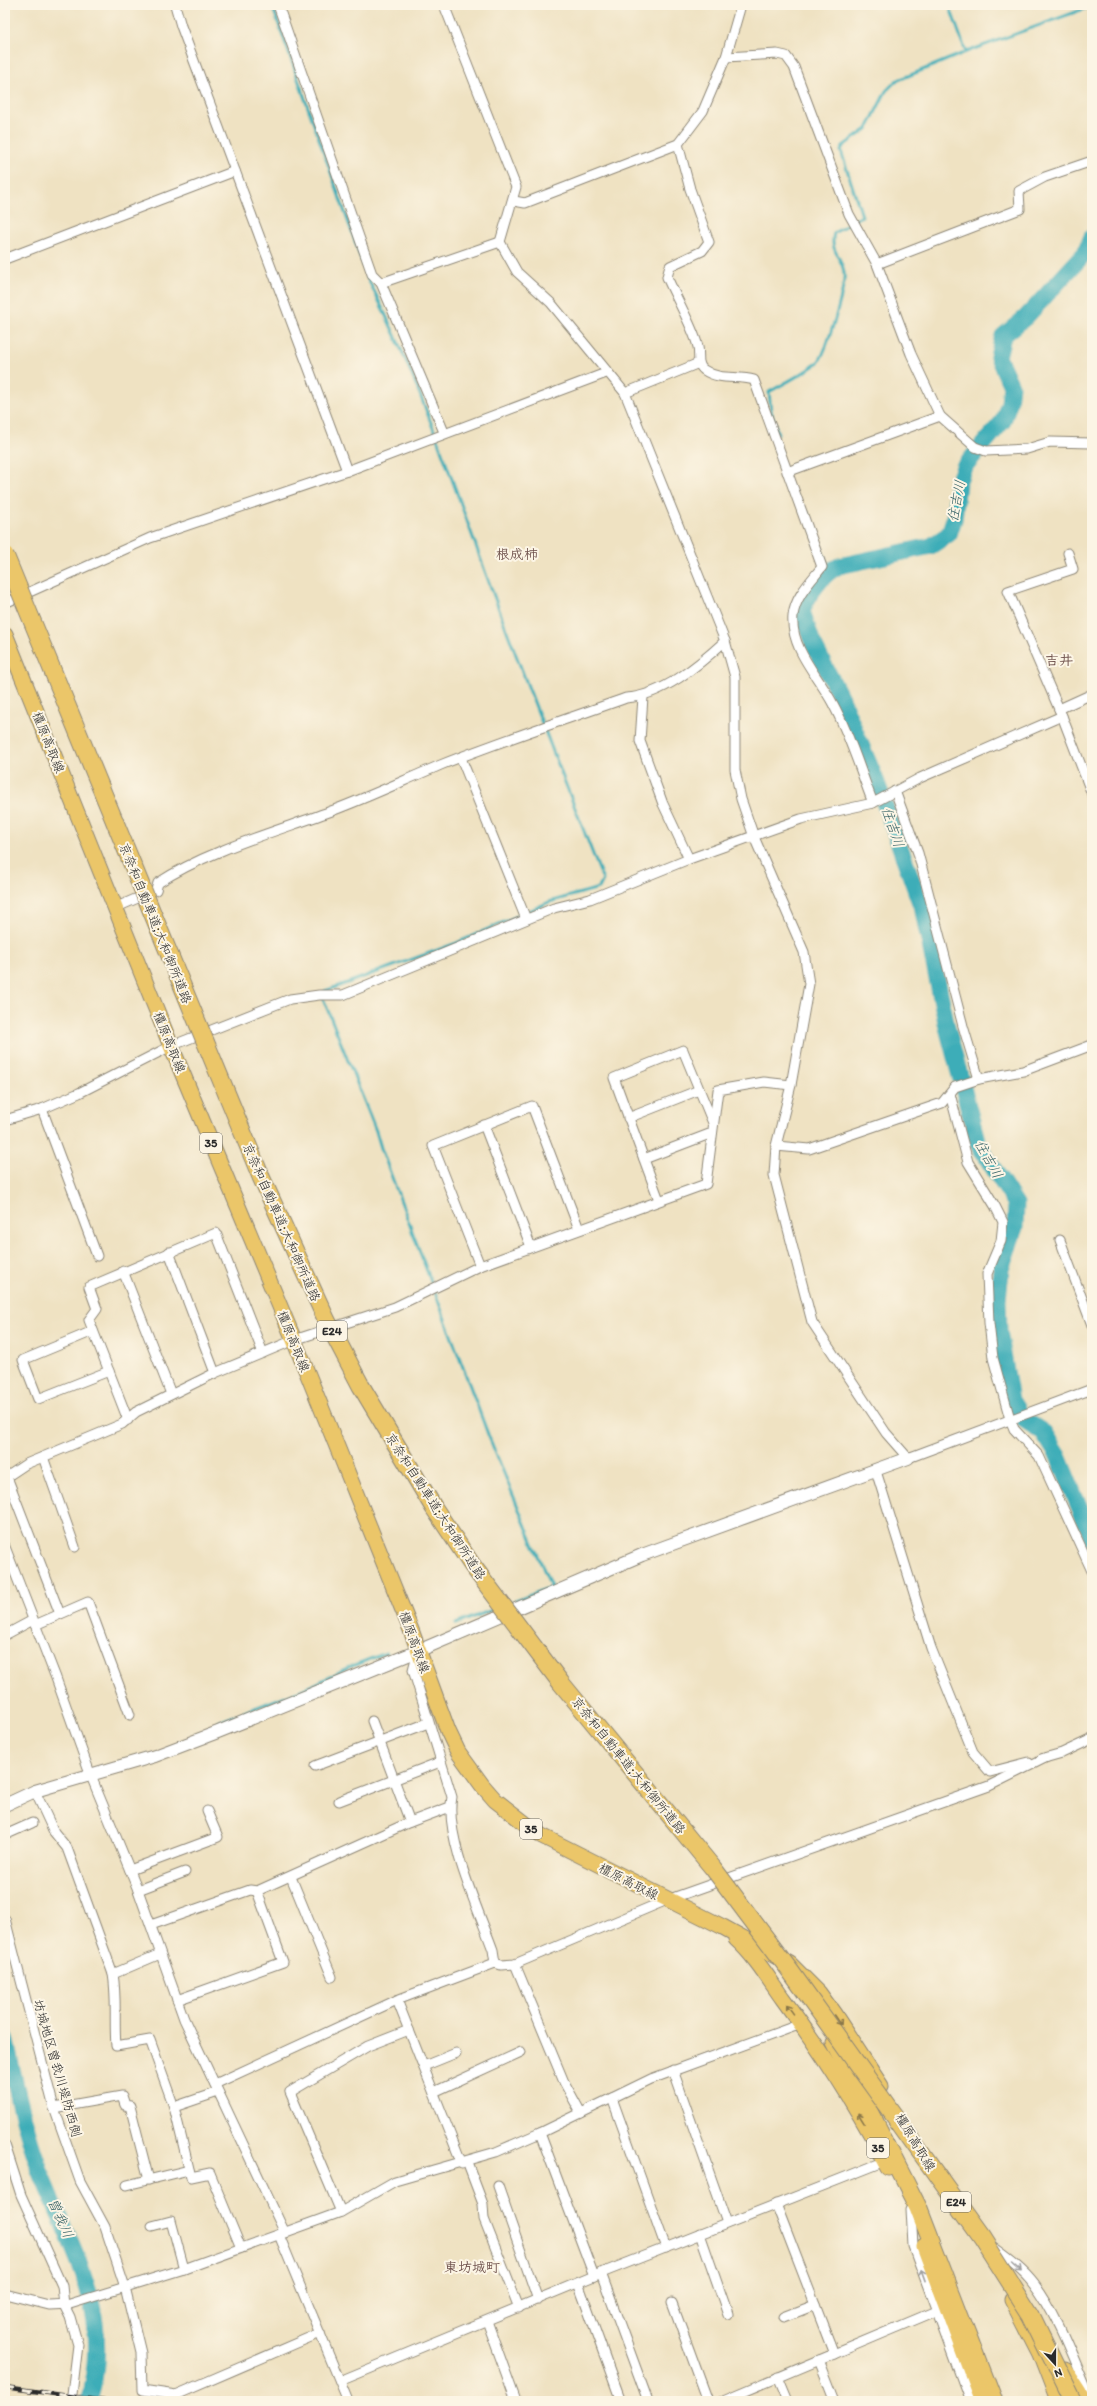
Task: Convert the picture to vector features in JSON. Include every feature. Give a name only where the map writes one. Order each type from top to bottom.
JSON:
[{"type":"highway","name":"京奈和自動車道;大和御所道路","points":[[5,555],[258,1170],[324,1314],[361,1386],[434,1508],[486,1585],[561,1683],[713,1868],[820,2014]]},
{"type":"highway","name":"E24","points":[[820,2014],[892,2153],[918,2207],[960,2319],[981,2400]]},
{"type":"highway","name":"E24","points":[[820,2014],[1010,2279],[1044,2350],[1073,2401]]},
{"type":"highway","points":[[960,2319],[1000,2401]]},
{"type":"highway","points":[[1044,2350],[1084,2401]]},
{"type":"main road","name":"橿原高取線","points":[[5,634],[171,1046],[294,1340],[418,1651],[448,1731],[458,1752],[474,1775],[495,1800],[540,1835],[723,1927],[790,1964],[819,1993],[864,2057],[965,2224],[1044,2350],[1058,2401]]},
{"type":"main road","name":"橿原高取線","points":[[723,1927],[751,1954],[801,2024],[853,2104],[886,2161],[910,2209],[981,2400]]},
{"type":"street","points":[[175,5],[347,471]]},
{"type":"street","points":[[278,5],[372,274],[381,283],[439,434]]},
{"type":"street","points":[[444,5],[516,187],[514,201],[500,242],[516,272],[551,303],[606,373],[625,393],[725,642],[735,677],[735,770],[754,837],[804,952],[809,984],[791,1085],[776,1146],[774,1175],[812,1322],[886,1433],[908,1458]]},
{"type":"street","points":[[514,201],[525,203],[678,144],[702,112],[726,57],[741,5]]},
{"type":"street","points":[[726,57],[777,54],[786,56],[794,68],[849,214],[877,264],[911,354],[940,416],[975,447],[986,451],[1028,449],[1050,442],[1092,443]]},
{"type":"street","points":[[678,144],[690,189],[709,242],[702,251],[670,266],[667,277],[698,347],[699,363],[704,370],[720,377],[742,376],[754,380],[822,567],[799,596],[793,615],[793,631],[800,650],[833,704],[873,803]]},
{"type":"street","points":[[877,264],[1020,209],[1019,191],[1045,177],[1092,162]]},
{"type":"street","points":[[5,258],[235,171]]},
{"type":"street","points":[[381,283],[500,242]]},
{"type":"street","points":[[625,393],[699,363]]},
{"type":"street","points":[[5,602],[150,538],[347,471],[439,434],[606,373]]},
{"type":"street","points":[[787,472],[940,416]]},
{"type":"street","points":[[1068,553],[1073,570],[1008,591],[1060,712],[1092,794]]},
{"type":"street","points":[[116,907],[156,890],[158,883],[174,872],[272,831],[335,810],[461,758],[545,727],[626,698],[642,697],[700,664],[725,642]]},
{"type":"street","points":[[5,1120],[42,1109],[79,1093],[171,1046],[290,999],[323,995],[343,995],[525,915],[590,899],[689,859],[801,819],[873,803],[920,778],[1060,712],[1092,694]]},
{"type":"street","points":[[642,697],[640,741],[663,804],[689,859]]},
{"type":"street","points":[[461,758],[525,915]]},
{"type":"street","points":[[895,791],[918,853],[963,1026],[979,1079]]},
{"type":"street","points":[[776,1146],[809,1149],[942,1103],[955,1087],[979,1079],[1023,1071],[1092,1045]]},
{"type":"street","points":[[659,1200],[614,1078],[683,1050],[713,1129]]},
{"type":"street","points":[[60,1614],[6,1478],[26,1464],[122,1424],[136,1412],[215,1373],[294,1340],[395,1307],[434,1290],[480,1266],[706,1184],[718,1090],[764,1082],[791,1085]]},
{"type":"street","points":[[628,1118],[699,1090]]},
{"type":"street","points":[[950,1094],[968,1162],[1003,1222],[1001,1241],[987,1274],[993,1358],[1010,1419],[1014,1429],[1039,1456],[1092,1572]]},
{"type":"street","points":[[480,1266],[433,1146],[532,1106],[579,1229]]},
{"type":"street","points":[[42,1109],[97,1256]]},
{"type":"street","points":[[484,1125],[531,1247]]},
{"type":"street","points":[[644,1159],[713,1129]]},
{"type":"street","points":[[128,1420],[93,1331],[90,1320],[97,1309],[89,1287],[123,1271],[216,1233],[263,1353]]},
{"type":"street","points":[[1060,1240],[1092,1325]]},
{"type":"street","points":[[169,1252],[215,1373]]},
{"type":"street","points":[[123,1271],[170,1394]]},
{"type":"street","points":[[93,1331],[23,1360],[38,1399],[109,1371]]},
{"type":"street","points":[[5,1805],[35,1791],[91,1776],[155,1756],[418,1651],[642,1555],[876,1471],[1092,1389]]},
{"type":"street","points":[[43,1457],[75,1547]]},
{"type":"street","points":[[876,1471],[931,1648],[973,1752],[990,1772],[1047,1757]]},
{"type":"street","points":[[5,1547],[91,1776],[138,1890],[177,2000],[282,2234],[348,2401]]},
{"type":"street","points":[[5,1634],[88,1602],[130,1715]]},
{"type":"street","points":[[418,1651],[413,1670],[428,1723],[452,1797],[450,1807],[453,1839],[493,1950],[495,1963]]},
{"type":"street","points":[[372,1721],[410,1822]]},
{"type":"street","points":[[315,1766],[428,1723]]},
{"type":"street","points":[[174,2107],[397,2000],[495,1963],[501,1965],[515,1964],[667,1900],[989,1786],[1047,1757],[1092,1739]]},
{"type":"street","points":[[339,1801],[440,1762]]},
{"type":"street","points":[[35,1791],[54,1832],[67,1848],[113,1974],[116,1992],[114,2021],[116,2046],[150,2040],[174,2107],[191,2177],[210,2173],[242,2248]]},
{"type":"street","points":[[151,1925],[250,1890],[256,1892],[291,1878],[410,1822],[450,1807]]},
{"type":"street","points":[[130,1870],[218,1837],[208,1811]]},
{"type":"street","points":[[5,1835],[32,1823]]},
{"type":"street","points":[[138,1890],[185,1872]]},
{"type":"street","points":[[291,1878],[332,1977]]},
{"type":"street","points":[[177,2000],[283,1962],[256,1892]]},
{"type":"street","name":"坊城地区曽我川堤防西側","points":[[5,1919],[54,2108],[80,2181],[105,2227],[123,2288],[141,2353],[142,2390],[171,2399]]},
{"type":"street","points":[[113,1974],[160,1954]]},
{"type":"street","points":[[515,1964],[564,2082],[581,2113]]},
{"type":"street","points":[[397,2000],[434,2092],[483,2204],[484,2219],[518,2308]]},
{"type":"street","points":[[5,2294],[49,2305],[67,2305],[184,2269],[341,2212],[394,2181],[464,2163],[496,2152],[540,2133],[651,2079],[801,2024]]},
{"type":"street","points":[[341,2212],[290,2092],[368,2046],[409,2030]]},
{"type":"street","points":[[434,2092],[521,2052]]},
{"type":"street","points":[[424,2066],[456,2053]]},
{"type":"street","points":[[673,2070],[727,2223]]},
{"type":"street","points":[[54,2108],[122,2096],[125,2105],[130,2106],[149,2180]]},
{"type":"street","points":[[612,2098],[666,2248]]},
{"type":"street","points":[[540,2133],[648,2401]]},
{"type":"street","points":[[5,2145],[21,2195],[62,2286],[78,2345],[72,2394]]},
{"type":"street","points":[[340,2381],[578,2283],[886,2161]]},
{"type":"street","points":[[127,2185],[189,2170]]},
{"type":"street","points":[[498,2186],[538,2300]]},
{"type":"street","points":[[776,2204],[834,2354]]},
{"type":"street","points":[[910,2209],[912,2246],[936,2311],[981,2400]]},
{"type":"street","points":[[152,2226],[172,2221],[184,2269]]},
{"type":"street","points":[[965,2224],[1018,2266],[1034,2282],[1050,2310],[1092,2401]]},
{"type":"street","points":[[700,2234],[728,2314]]},
{"type":"street","points":[[578,2283],[621,2401]]},
{"type":"street","points":[[672,2303],[708,2401]]},
{"type":"street","points":[[784,2317],[815,2305]]},
{"type":"street","points":[[722,2401],[740,2398],[778,2378],[936,2311]]},
{"type":"street","points":[[487,2321],[516,2401]]},
{"type":"street","points":[[171,2399],[320,2333]]},
{"type":"street","points":[[819,2360],[835,2401]]},
{"type":"street","points":[[778,2378],[788,2401]]},
{"type":"waterway","points":[[272,5],[369,281],[386,315],[430,420],[541,722],[603,880],[599,888],[549,902],[454,944],[325,991],[323,998],[376,1131],[489,1437],[551,1587],[508,1604]]},
{"type":"waterway","points":[[949,5],[966,52]]},
{"type":"waterway","points":[[778,434],[771,411],[769,392],[796,377],[819,361],[827,345],[844,280],[843,268],[833,245],[834,233],[862,216],[841,151],[843,146],[867,129],[886,91],[896,81],[966,52],[1092,6]]},
{"type":"waterway","name":"住吉川","points":[[1092,237],[1085,253],[1026,317],[1003,336],[998,357],[1011,386],[1009,403],[1003,421],[964,467],[958,483],[954,519],[949,534],[931,546],[839,566],[833,569],[817,585],[808,598],[802,611],[812,641],[842,700],[876,780],[923,911],[947,1027],[978,1144],[1016,1204],[1015,1227],[1001,1269],[998,1300],[999,1331],[1011,1400],[1023,1419],[1043,1432],[1058,1456],[1092,1538]]},
{"type":"waterway","points":[[807,512],[829,570]]},
{"type":"waterway","points":[[456,1624],[497,1608]]},
{"type":"waterway","points":[[219,1722],[311,1686],[349,1667],[386,1653]]},
{"type":"waterway","name":"曽我川","points":[[5,2038],[20,2104],[34,2154],[76,2254],[86,2281],[93,2310],[97,2339],[96,2369],[89,2401]]},
{"type":"railway","points":[[5,2387],[104,2401]]},
{"type":"district","name":"根成柿","points":[[517,554]]},
{"type":"district","name":"吉井","points":[[1059,660]]},
{"type":"district","name":"東坊城町","points":[[472,2267]]}]
